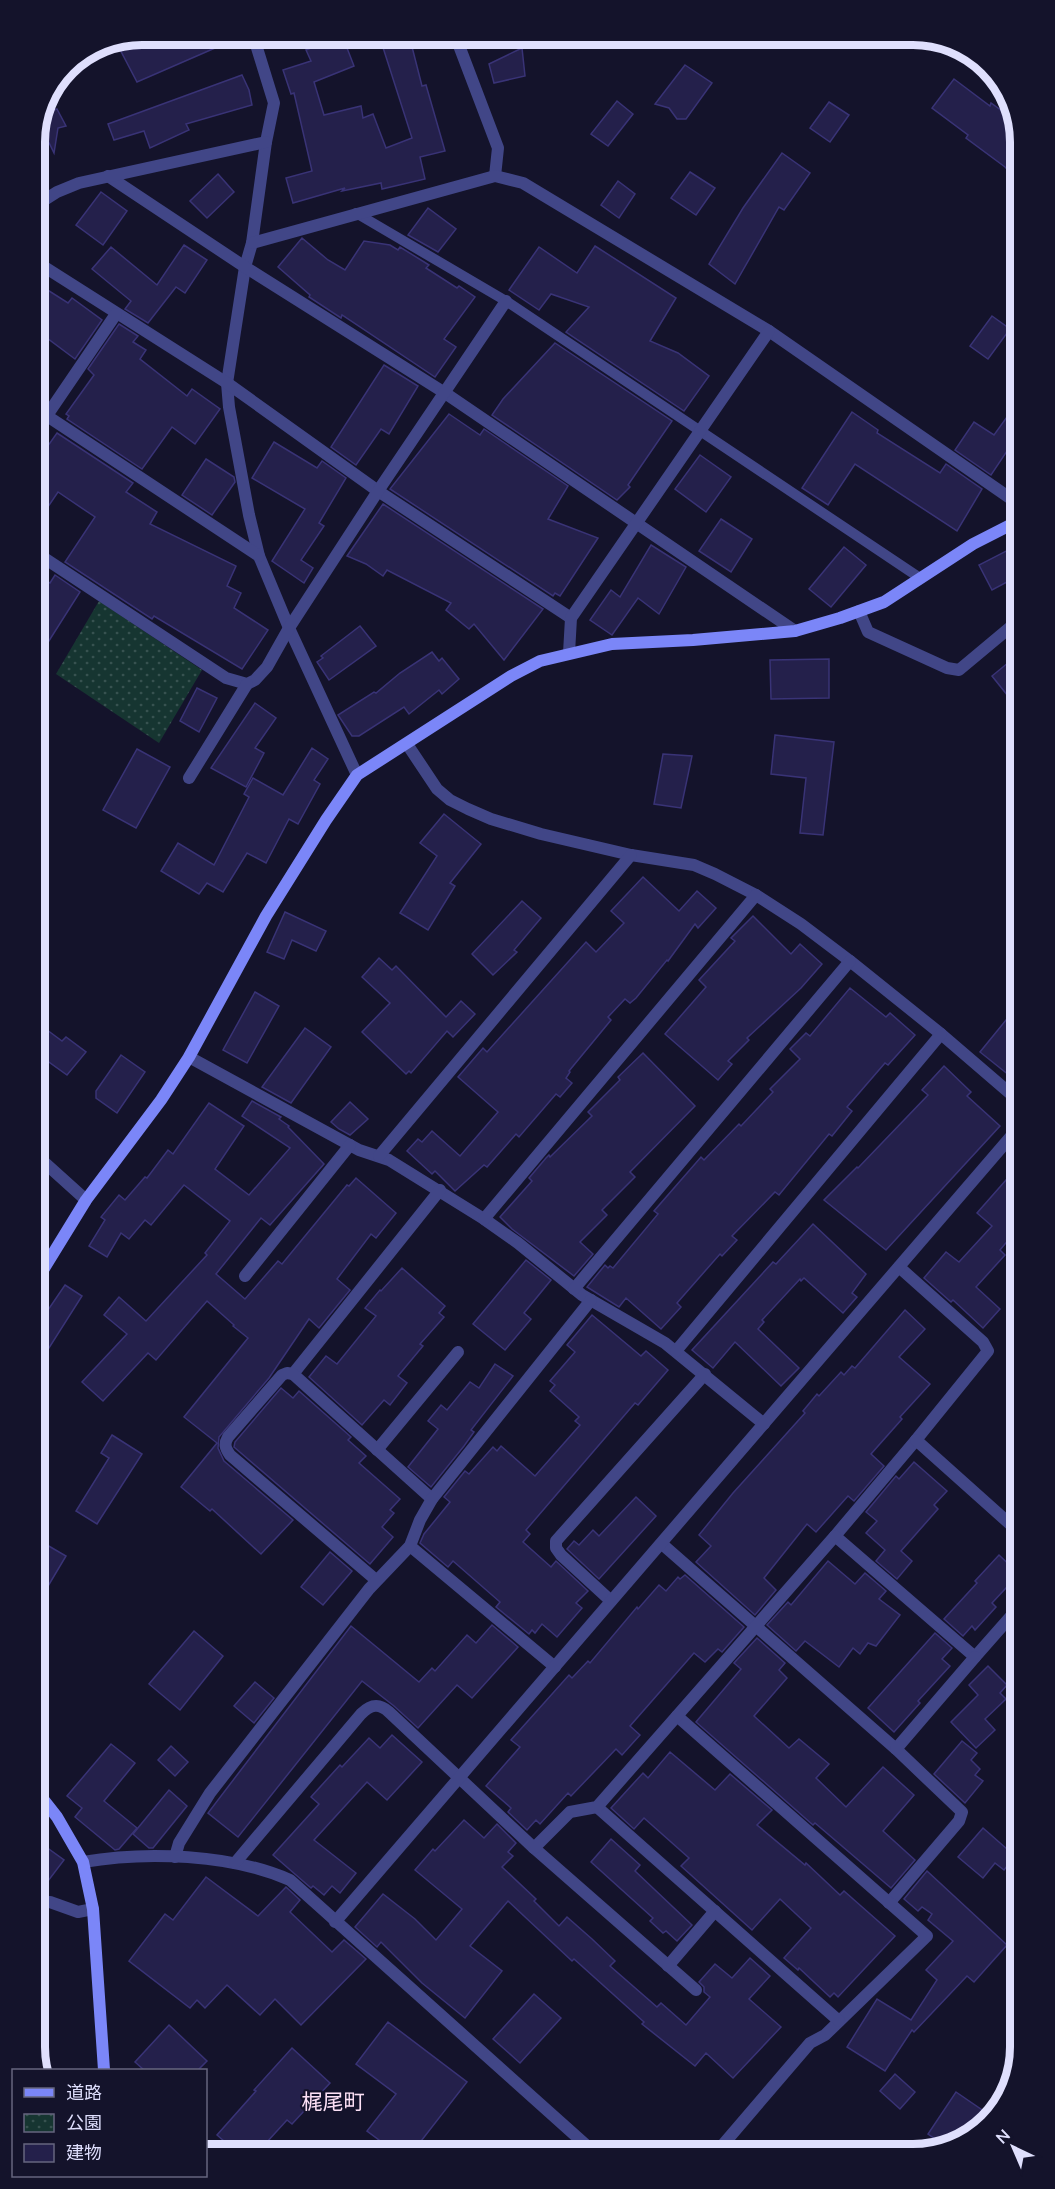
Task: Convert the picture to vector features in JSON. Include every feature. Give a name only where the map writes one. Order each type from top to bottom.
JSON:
[{"type":"street","points":[[256,45],[274,103],[227,383],[233,436],[259,556],[289,628],[357,775]]},
{"type":"street","points":[[459,45],[498,148],[495,176]]},
{"type":"street","points":[[45,200],[67,187],[108,176],[267,142]]},
{"type":"street","points":[[108,176],[245,267],[445,393],[795,631]]},
{"type":"street","points":[[252,243],[495,176],[523,183],[769,331],[1010,498]]},
{"type":"street","points":[[45,268],[227,383],[378,491],[572,618]]},
{"type":"street","points":[[189,778],[247,684],[261,674],[378,491],[506,301]]},
{"type":"street","points":[[116,314],[46,416],[259,556]]},
{"type":"street","points":[[569,653],[572,618],[769,331]]},
{"type":"street","points":[[45,1267],[86,1200],[161,1100],[189,1056],[266,916],[357,775],[540,661],[612,644],[795,631],[884,602],[973,544],[1010,525]]},
{"type":"street","points":[[45,559],[226,678],[247,684]]},
{"type":"street","points":[[859,611],[868,632],[947,668],[959,670],[1010,627]]},
{"type":"street","points":[[407,744],[437,789],[450,800],[491,819],[541,834],[632,855],[694,865],[716,873],[756,895],[801,924],[850,961],[1010,1093]]},
{"type":"street","points":[[379,1156],[632,855]]},
{"type":"street","points":[[484,1219],[756,895]]},
{"type":"street","points":[[574,1289],[850,961]]},
{"type":"street","points":[[676,1351],[941,1034]]},
{"type":"street","points":[[189,1056],[350,1146],[389,1160],[440,1190],[518,1243],[574,1289],[676,1351],[764,1424]]},
{"type":"street","points":[[335,1922],[1010,1138]]},
{"type":"street","points":[[245,1276],[350,1146]]},
{"type":"street","points":[[45,1163],[86,1200]]},
{"type":"street","points":[[376,1580],[226,1450],[225,1443],[282,1375],[293,1374],[440,1190]]},
{"type":"street","points":[[534,1848],[570,1812],[597,1807],[835,1536],[988,1351],[983,1342],[899,1267]]},
{"type":"street","points":[[175,1857],[179,1844],[210,1793],[376,1580],[410,1546],[420,1520],[432,1499],[591,1300]]},
{"type":"street","points":[[377,1450],[458,1352]]},
{"type":"street","points":[[293,1374],[432,1499]]},
{"type":"street","points":[[611,1601],[561,1555],[556,1548],[556,1541],[705,1374]]},
{"type":"street","points":[[916,1440],[1010,1524]]},
{"type":"street","points":[[835,1536],[975,1657]]},
{"type":"street","points":[[662,1544],[896,1749],[963,1814],[889,1903]]},
{"type":"street","points":[[410,1546],[555,1667]]},
{"type":"street","points":[[896,1749],[1010,1617]]},
{"type":"street","points":[[235,1863],[361,1714],[376,1705],[385,1708],[534,1848],[696,1990]]},
{"type":"street","points":[[677,1716],[927,1936],[825,2035],[810,2043],[724,2144]]},
{"type":"street","points":[[45,1802],[57,1817],[83,1862],[93,1910],[104,2069]]},
{"type":"street","points":[[597,1807],[838,2021]]},
{"type":"street","points":[[83,1862],[120,1858],[175,1857],[235,1863],[290,1880],[585,2144]]},
{"type":"street","points":[[45,1902],[78,1912],[93,1910]]},
{"type":"street","points":[[668,1966],[715,1911]]},
{"type":"lane","points":[[356,213],[506,301],[920,578]]},
{"type":"green space","points":[[99,601],[202,670],[159,743],[56,674]]},
{"type":"building","points":[[142,45],[222,45],[137,82],[119,48]]},
{"type":"building","points":[[318,45],[346,45],[354,66],[314,82],[324,115],[361,106],[363,118],[373,114],[386,148],[412,138],[382,45],[412,45],[422,86],[426,85],[445,151],[420,157],[425,179],[382,189],[381,183],[342,191],[345,188],[293,203],[286,178],[312,171],[294,93],[291,94],[283,70],[311,61],[306,50]]},
{"type":"building","points":[[522,48],[525,76],[494,83],[489,64]]},
{"type":"building","points":[[685,65],[712,83],[686,119],[677,119],[669,108],[655,104]]},
{"type":"building","points":[[242,75],[249,90],[252,105],[186,124],[189,130],[150,148],[144,131],[114,140],[108,124]]},
{"type":"building","points":[[954,79],[990,106],[991,103],[1005,113],[1010,142],[1010,172],[966,138],[968,135],[932,108]]},
{"type":"building","points":[[617,101],[633,114],[608,146],[591,134]]},
{"type":"building","points":[[829,102],[849,115],[830,142],[810,128]]},
{"type":"building","points":[[57,109],[66,126],[58,128],[54,153],[45,135],[50,111]]},
{"type":"building","points":[[782,153],[810,173],[784,210],[779,207],[735,284],[709,264],[743,208]]},
{"type":"building","points":[[690,172],[715,188],[696,215],[671,198]]},
{"type":"building","points":[[218,174],[234,192],[207,218],[190,201]]},
{"type":"building","points":[[618,181],[635,194],[619,218],[601,205]]},
{"type":"building","points":[[101,192],[127,211],[103,245],[76,225]]},
{"type":"building","points":[[428,208],[456,229],[438,252],[408,235]]},
{"type":"building","points":[[302,238],[328,260],[345,270],[364,241],[390,245],[398,250],[400,247],[429,265],[426,268],[475,297],[444,339],[456,347],[435,377],[342,315],[341,318],[309,297],[310,295],[278,267]]},
{"type":"building","points":[[184,245],[207,260],[185,293],[176,287],[148,323],[125,309],[131,301],[92,269],[111,247],[157,285]]},
{"type":"building","points":[[595,246],[676,298],[650,341],[678,353],[709,376],[684,411],[566,332],[589,307],[551,294],[539,310],[509,290],[539,247],[577,273]]},
{"type":"building","points":[[45,288],[68,303],[72,298],[102,320],[75,359],[45,336]]},
{"type":"building","points":[[992,316],[1010,329],[988,359],[970,346]]},
{"type":"building","points":[[119,324],[138,336],[133,342],[146,350],[140,359],[187,396],[192,389],[220,409],[195,444],[172,427],[142,469],[67,419],[69,416],[66,414],[94,375],[88,369]]},
{"type":"building","points":[[555,343],[672,421],[628,485],[630,487],[617,500],[492,415],[503,399]]},
{"type":"building","points":[[384,365],[418,386],[389,434],[381,429],[356,465],[331,447]]},
{"type":"building","points":[[852,412],[878,430],[877,433],[940,473],[946,464],[982,489],[957,531],[855,464],[828,505],[802,488]]},
{"type":"building","points":[[1010,413],[1010,446],[991,475],[955,450],[974,422],[994,435]]},
{"type":"building","points":[[449,414],[480,435],[484,429],[568,486],[548,519],[598,538],[560,596],[555,593],[553,596],[390,489]]},
{"type":"building","points":[[57,433],[133,483],[126,492],[157,512],[150,524],[236,566],[227,586],[241,593],[234,608],[268,630],[242,669],[154,616],[152,619],[65,562],[95,517],[58,492],[45,511],[45,450]]},
{"type":"building","points":[[274,442],[317,468],[322,461],[346,478],[319,523],[324,526],[301,560],[313,568],[304,583],[272,561],[305,509],[252,478]]},
{"type":"building","points":[[700,455],[731,477],[706,512],[675,489]]},
{"type":"building","points":[[206,459],[234,477],[235,482],[212,515],[182,495]]},
{"type":"building","points":[[383,504],[543,609],[504,660],[474,624],[469,629],[446,610],[451,603],[387,570],[383,576],[366,564],[347,556]]},
{"type":"building","points":[[721,519],[752,539],[731,572],[699,551]]},
{"type":"building","points":[[651,545],[686,567],[659,614],[638,598],[612,635],[590,620],[611,590],[620,597]]},
{"type":"building","points":[[844,547],[866,565],[831,607],[809,589]]},
{"type":"building","points":[[1010,549],[1010,580],[992,590],[979,565]]},
{"type":"building","points":[[55,575],[80,592],[47,644],[45,643],[45,587],[48,582],[50,583]]},
{"type":"building","points":[[360,626],[376,646],[329,680],[317,662],[323,658],[321,656]]},
{"type":"building","points":[[432,652],[439,661],[442,658],[459,679],[442,694],[439,690],[409,714],[404,707],[359,736],[352,736],[338,715],[374,692],[376,693],[400,673]]},
{"type":"building","points":[[829,659],[829,698],[771,699],[770,660]]},
{"type":"building","points":[[1010,661],[1010,698],[992,676]]},
{"type":"building","points":[[197,688],[217,698],[199,732],[180,721]]},
{"type":"building","points":[[255,703],[276,718],[255,748],[264,753],[246,787],[211,768]]},
{"type":"building","points":[[775,735],[834,742],[823,835],[800,833],[806,778],[771,774]]},
{"type":"building","points":[[312,748],[328,759],[314,780],[320,784],[298,824],[289,819],[266,863],[247,853],[223,892],[207,883],[199,894],[161,871],[178,843],[214,865],[249,797],[244,794],[253,778],[283,795]]},
{"type":"building","points":[[137,749],[170,767],[136,828],[103,810]]},
{"type":"building","points":[[663,754],[692,756],[681,808],[654,804]]},
{"type":"building","points":[[444,814],[481,844],[450,883],[455,886],[428,930],[400,913],[437,856],[420,843]]},
{"type":"building","points":[[643,877],[679,911],[697,891],[716,908],[698,928],[695,924],[668,961],[636,998],[630,1003],[625,999],[608,1017],[611,1020],[569,1071],[566,1078],[572,1083],[560,1097],[556,1094],[519,1137],[516,1134],[487,1167],[484,1165],[455,1191],[435,1171],[432,1174],[407,1151],[418,1139],[422,1142],[432,1131],[460,1156],[498,1112],[458,1077],[483,1048],[487,1052],[586,942],[596,952],[624,923],[611,911]]},
{"type":"building","points":[[522,901],[541,918],[514,950],[517,952],[493,975],[472,954]]},
{"type":"building","points":[[285,912],[326,931],[316,951],[292,940],[284,959],[267,952]]},
{"type":"building","points":[[753,916],[791,954],[800,944],[822,964],[801,988],[747,1038],[749,1040],[728,1061],[732,1064],[718,1080],[665,1034],[706,987],[699,980],[735,941],[731,938]]},
{"type":"building","points":[[379,958],[392,970],[396,966],[446,1017],[461,1001],[475,1014],[453,1037],[447,1031],[411,1073],[409,1071],[406,1074],[362,1032],[390,1003],[362,977]]},
{"type":"building","points":[[850,988],[886,1017],[890,1013],[915,1035],[888,1065],[885,1063],[847,1107],[852,1111],[832,1136],[829,1134],[779,1195],[775,1192],[732,1236],[737,1240],[722,1256],[720,1254],[677,1303],[681,1307],[661,1329],[626,1298],[619,1307],[587,1287],[605,1265],[613,1268],[658,1214],[654,1211],[701,1157],[704,1160],[773,1092],[770,1089],[800,1059],[790,1049],[806,1033],[810,1036]]},
{"type":"building","points":[[255,992],[279,1006],[247,1063],[223,1050]]},
{"type":"building","points":[[1006,1020],[1010,1023],[1010,1076],[980,1052]]},
{"type":"building","points":[[45,1028],[62,1041],[66,1037],[86,1052],[67,1075],[45,1059]]},
{"type":"building","points":[[305,1028],[331,1047],[291,1103],[262,1087]]},
{"type":"building","points":[[643,1053],[695,1106],[630,1172],[635,1177],[602,1210],[607,1215],[580,1242],[593,1254],[574,1276],[512,1229],[500,1217],[532,1181],[529,1178],[546,1158],[549,1155],[550,1157],[592,1116],[588,1112],[620,1080],[618,1077]]},
{"type":"building","points":[[121,1055],[145,1072],[117,1113],[96,1098],[96,1091]]},
{"type":"building","points":[[944,1066],[971,1092],[967,1096],[1000,1126],[886,1250],[824,1200],[928,1095],[922,1090]]},
{"type":"building","points":[[252,1101],[281,1117],[279,1119],[289,1126],[324,1164],[270,1225],[261,1218],[216,1274],[245,1299],[278,1261],[282,1264],[347,1185],[349,1186],[356,1178],[396,1213],[376,1238],[371,1234],[337,1279],[350,1290],[319,1328],[309,1319],[269,1378],[219,1437],[218,1448],[224,1461],[293,1520],[261,1554],[212,1509],[210,1511],[181,1487],[217,1443],[184,1417],[248,1338],[207,1301],[156,1360],[148,1353],[103,1401],[82,1382],[127,1334],[104,1315],[119,1297],[146,1321],[207,1255],[205,1253],[230,1221],[184,1185],[151,1225],[145,1220],[129,1239],[121,1233],[107,1257],[89,1246],[105,1220],[101,1217],[119,1195],[125,1200],[145,1177],[147,1178],[168,1150],[173,1154],[209,1103],[244,1126],[215,1169],[249,1195],[290,1148],[242,1116]]},
{"type":"building","points":[[350,1102],[368,1119],[350,1135],[331,1122]]},
{"type":"building","points":[[1010,1175],[1010,1238],[1000,1250],[1005,1255],[976,1287],[1000,1309],[983,1328],[953,1300],[951,1302],[924,1278],[946,1252],[959,1262],[992,1226],[977,1213]]},
{"type":"building","points":[[813,1224],[866,1274],[852,1293],[857,1297],[843,1313],[804,1278],[801,1281],[800,1279],[762,1320],[764,1322],[758,1329],[799,1368],[781,1386],[735,1342],[713,1368],[692,1350],[773,1262],[776,1264]]},
{"type":"building","points":[[526,1260],[551,1280],[524,1313],[531,1319],[505,1350],[473,1324]]},
{"type":"building","points":[[402,1268],[445,1306],[439,1313],[444,1317],[420,1344],[423,1346],[398,1376],[407,1383],[390,1405],[384,1400],[362,1425],[309,1377],[326,1356],[337,1364],[376,1316],[365,1308]]},
{"type":"building","points":[[65,1285],[82,1296],[45,1354],[45,1314]]},
{"type":"building","points":[[905,1310],[925,1329],[899,1357],[930,1384],[871,1454],[884,1466],[854,1501],[848,1496],[816,1532],[807,1524],[764,1578],[776,1590],[755,1615],[696,1562],[711,1546],[699,1535],[733,1493],[805,1413],[803,1411],[817,1394],[819,1396],[841,1372],[844,1375],[852,1366],[855,1368]]},
{"type":"building","points":[[592,1315],[641,1356],[646,1351],[668,1370],[638,1405],[635,1403],[526,1530],[530,1534],[523,1542],[551,1567],[556,1561],[588,1591],[576,1603],[582,1608],[557,1637],[542,1624],[535,1633],[532,1630],[529,1634],[496,1607],[500,1602],[453,1561],[448,1567],[420,1543],[424,1534],[450,1502],[444,1497],[465,1471],[469,1474],[493,1447],[497,1451],[501,1446],[535,1476],[580,1425],[575,1421],[579,1417],[550,1391],[555,1385],[550,1381],[575,1352],[567,1345]]},
{"type":"building","points":[[495,1364],[513,1376],[471,1430],[474,1432],[464,1446],[431,1487],[408,1467],[438,1429],[428,1421],[441,1405],[447,1410],[470,1382],[479,1388]]},
{"type":"building","points":[[281,1388],[293,1398],[299,1391],[351,1437],[348,1440],[366,1456],[359,1463],[400,1499],[390,1510],[394,1513],[382,1527],[393,1537],[370,1564],[234,1447],[235,1442]]},
{"type":"building","points":[[112,1435],[142,1454],[97,1524],[76,1511],[109,1458],[101,1453]]},
{"type":"building","points":[[914,1462],[947,1491],[934,1505],[938,1509],[901,1551],[912,1561],[897,1579],[876,1561],[885,1550],[866,1533],[877,1521],[866,1512],[896,1476],[899,1479]]},
{"type":"building","points":[[636,1497],[656,1516],[599,1579],[567,1549],[574,1541],[579,1545],[593,1530],[599,1536]]},
{"type":"building","points":[[47,1545],[66,1556],[45,1591],[45,1548]]},
{"type":"building","points":[[330,1552],[352,1571],[323,1605],[301,1587]]},
{"type":"building","points":[[999,1555],[1010,1565],[1010,1584],[992,1603],[996,1607],[975,1630],[972,1626],[963,1636],[944,1619],[977,1583],[975,1581]]},
{"type":"building","points":[[828,1561],[855,1584],[865,1573],[886,1591],[879,1599],[900,1615],[876,1646],[868,1643],[860,1654],[853,1648],[839,1667],[805,1641],[796,1651],[767,1625],[788,1602],[791,1605]]},
{"type":"building","points":[[685,1575],[744,1627],[722,1652],[718,1649],[705,1662],[694,1653],[630,1726],[640,1735],[622,1755],[616,1749],[571,1796],[568,1793],[540,1824],[536,1820],[527,1830],[508,1812],[511,1808],[486,1786],[520,1747],[511,1740],[569,1675],[572,1678],[588,1661],[590,1663],[637,1607],[638,1609],[659,1585],[666,1591],[678,1577],[680,1579]]},
{"type":"building","points":[[492,1625],[518,1647],[472,1698],[457,1685],[418,1728],[362,1681],[238,1837],[208,1813],[351,1626],[419,1682],[432,1668],[435,1671],[467,1635],[476,1643]]},
{"type":"building","points":[[194,1631],[223,1656],[180,1710],[149,1684]]},
{"type":"building","points":[[935,1633],[952,1648],[942,1659],[950,1666],[894,1732],[868,1708]]},
{"type":"building","points":[[757,1638],[785,1663],[779,1670],[787,1678],[754,1716],[789,1748],[799,1739],[829,1764],[816,1778],[846,1807],[883,1767],[914,1795],[883,1831],[915,1860],[891,1888],[815,1823],[813,1825],[696,1722],[741,1669],[734,1663]]},
{"type":"building","points":[[988,1666],[1007,1685],[1000,1693],[1006,1699],[985,1719],[995,1730],[976,1748],[951,1722],[978,1695],[969,1685]]},
{"type":"building","points":[[255,1682],[274,1698],[254,1723],[234,1706]]},
{"type":"building","points":[[392,1735],[422,1762],[387,1800],[367,1782],[314,1840],[356,1873],[340,1893],[332,1886],[324,1895],[313,1886],[311,1888],[273,1855],[319,1804],[311,1797],[340,1765],[342,1767],[369,1738],[380,1748]]},
{"type":"building","points":[[962,1741],[977,1753],[971,1760],[980,1769],[975,1775],[983,1781],[965,1803],[934,1774]]},
{"type":"building","points":[[111,1744],[135,1763],[104,1801],[137,1828],[119,1849],[115,1850],[75,1817],[82,1808],[67,1796]]},
{"type":"building","points":[[171,1746],[188,1762],[175,1776],[158,1760]]},
{"type":"building","points":[[670,1752],[715,1790],[730,1774],[772,1810],[757,1825],[805,1865],[806,1863],[840,1895],[844,1891],[895,1936],[838,1997],[834,1993],[830,1997],[799,1968],[798,1970],[784,1958],[811,1928],[780,1899],[752,1930],[681,1866],[689,1858],[644,1818],[634,1829],[611,1808],[643,1773],[648,1778]]},
{"type":"building","points":[[169,1790],[187,1806],[153,1848],[149,1848],[133,1834]]},
{"type":"building","points":[[464,1820],[484,1838],[497,1824],[516,1843],[508,1852],[513,1856],[502,1867],[536,1899],[534,1901],[559,1926],[567,1917],[592,1939],[615,1961],[610,1966],[657,2007],[661,2003],[686,2025],[710,1997],[704,1992],[704,1987],[699,1982],[715,1964],[732,1978],[750,1958],[770,1976],[749,1999],[781,2027],[733,2078],[706,2053],[695,2066],[642,2024],[644,2022],[574,1959],[572,1961],[508,1901],[470,1946],[502,1971],[465,2018],[422,1983],[381,1942],[377,1947],[355,1927],[383,1894],[415,1919],[436,1940],[462,1909],[415,1870],[433,1849],[435,1851]]},
{"type":"building","points":[[983,1828],[1010,1852],[1010,1862],[1004,1870],[995,1863],[983,1878],[958,1857]]},
{"type":"building","points":[[611,1839],[640,1865],[635,1871],[692,1925],[677,1941],[666,1931],[663,1933],[650,1921],[653,1918],[591,1862]]},
{"type":"building","points":[[45,1846],[64,1860],[45,1885]]},
{"type":"building","points":[[927,1871],[1007,1945],[974,1982],[967,1976],[914,2032],[912,2030],[885,2071],[847,2047],[877,1999],[911,2020],[937,1980],[926,1970],[953,1941],[928,1920],[932,1914],[922,1907],[918,1911],[904,1899]]},
{"type":"building","points":[[206,1877],[258,1916],[286,1887],[300,1900],[290,1912],[332,1952],[344,1940],[366,1959],[301,2025],[275,1999],[260,2015],[227,1985],[205,2008],[197,2000],[190,2008],[129,1961],[165,1914],[173,1920]]},
{"type":"building","points":[[534,1994],[561,2018],[520,2063],[493,2039]]},
{"type":"building","points":[[388,2022],[467,2082],[419,2144],[385,2144],[367,2131],[396,2094],[356,2064]]},
{"type":"building","points":[[169,2025],[207,2061],[199,2069],[143,2069],[135,2062]]},
{"type":"building","points":[[292,2048],[330,2083],[292,2124],[287,2120],[265,2144],[227,2144],[217,2135],[256,2091],[254,2090]]},
{"type":"building","points":[[895,2074],[915,2092],[900,2109],[880,2091]]},
{"type":"building","points":[[956,2092],[985,2112],[962,2131],[937,2141],[928,2134]]},
{"type":"district","name":"梶尾町","points":[[333,2102]]}]
